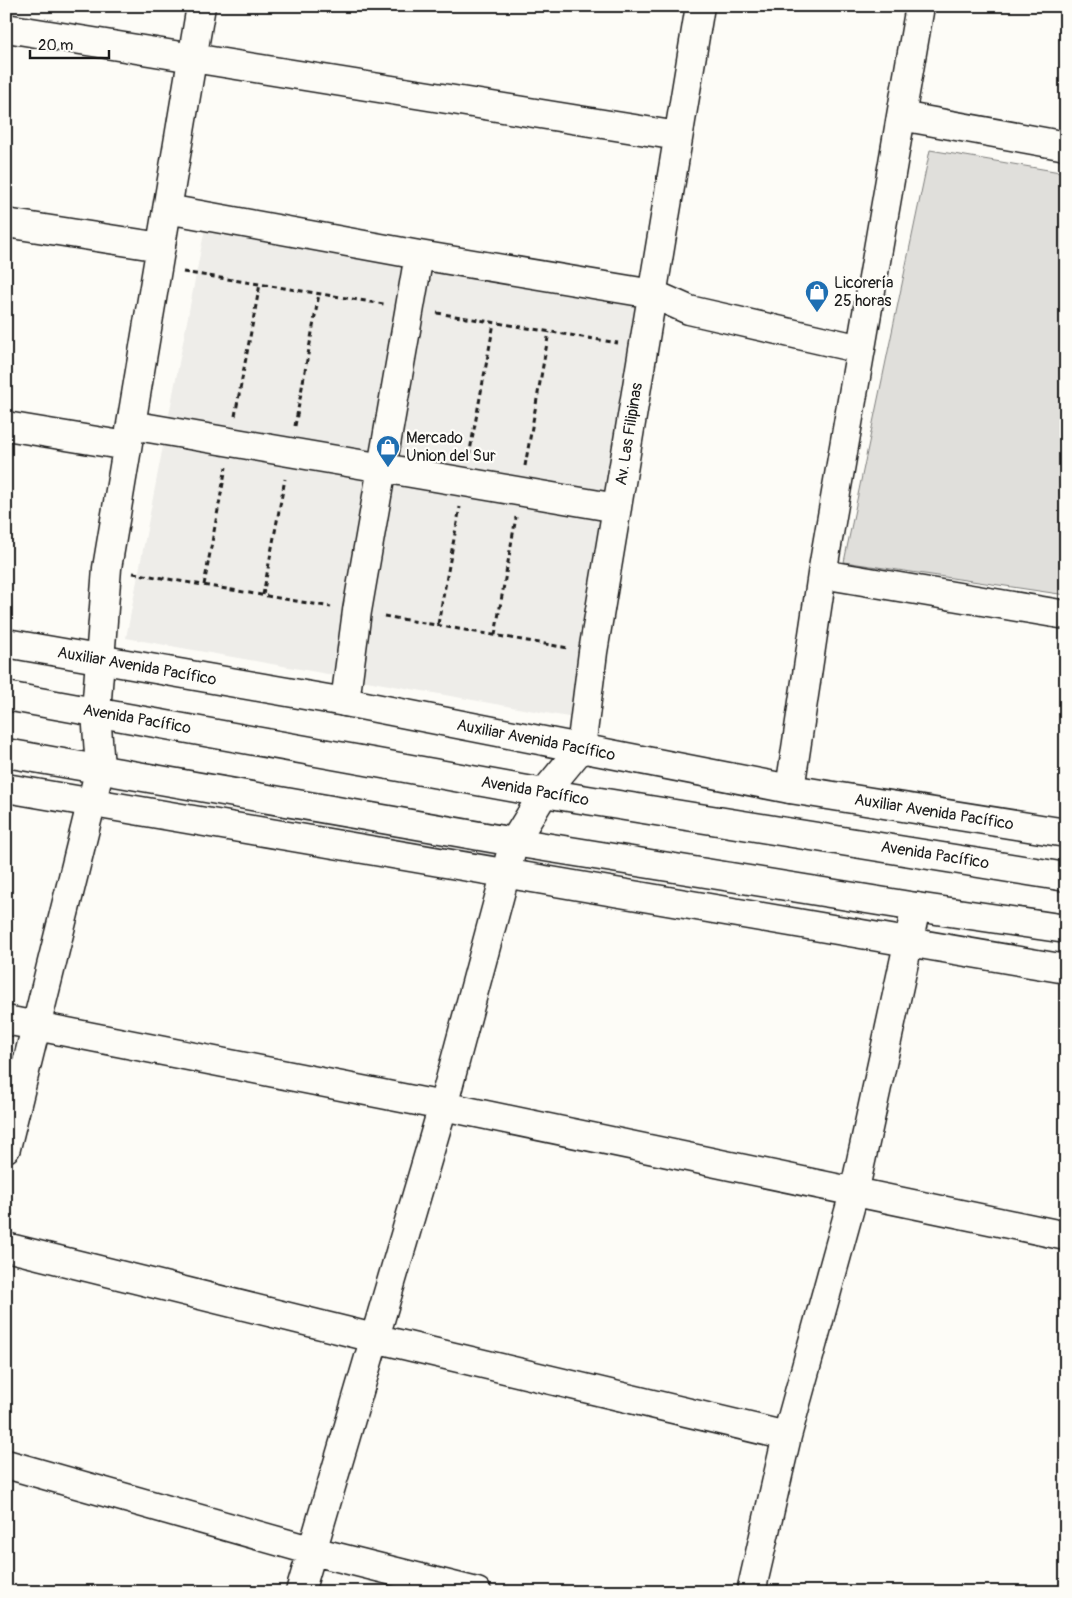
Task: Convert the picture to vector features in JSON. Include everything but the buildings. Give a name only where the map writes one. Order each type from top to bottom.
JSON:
[{"type":"street","points":[[6,1148],[38,1025],[100,768],[96,712],[102,660],[107,568],[201,6]]},
{"type":"street","name":"Av. Las Filipinas","points":[[581,748],[593,652],[700,6]]},
{"type":"street","points":[[790,789],[822,574],[920,6]]},
{"type":"street","points":[[6,28],[193,56],[678,136]]},
{"type":"street","points":[[901,116],[1066,146]]},
{"type":"street","points":[[167,209],[419,255],[653,294],[689,310],[861,349]]},
{"type":"street","points":[[6,223],[161,247]]},
{"type":"street","points":[[345,702],[357,611],[419,255]]},
{"type":"street","points":[[6,426],[129,436],[382,469],[617,508]]},
{"type":"street","points":[[822,574],[1066,615]]},
{"type":"street","name":"Auxiliar Avenida Pacífico","points":[[6,643],[345,702],[790,789],[1066,833]]},
{"type":"street","name":"Avenida Pacífico","points":[[6,696],[544,793],[1066,877]]},
{"type":"street","points":[[300,1592],[443,1106],[514,842],[544,793],[581,748]]},
{"type":"street","points":[[6,753],[514,842],[916,907],[1066,928]]},
{"type":"street","points":[[6,788],[1066,969]]},
{"type":"street","points":[[751,1592],[787,1436],[854,1193],[916,907]]},
{"type":"street","points":[[6,1020],[443,1106],[1066,1236]]},
{"type":"street","points":[[6,1247],[374,1338],[787,1436]]},
{"type":"street","points":[[6,1464],[313,1550],[477,1592]]},
{"type":"shaded area","points":[[930,150],[1066,173],[1066,595],[844,562]]},
{"type":"shaded area","name":"Mercado Union del Sur","points":[[205,228],[646,299],[574,718],[126,638]]},
{"type":"place","name":"Licorería 25 horas","points":[[817,313]]},
{"type":"place","name":"Mercado Union del Sur","points":[[388,468]]}]
